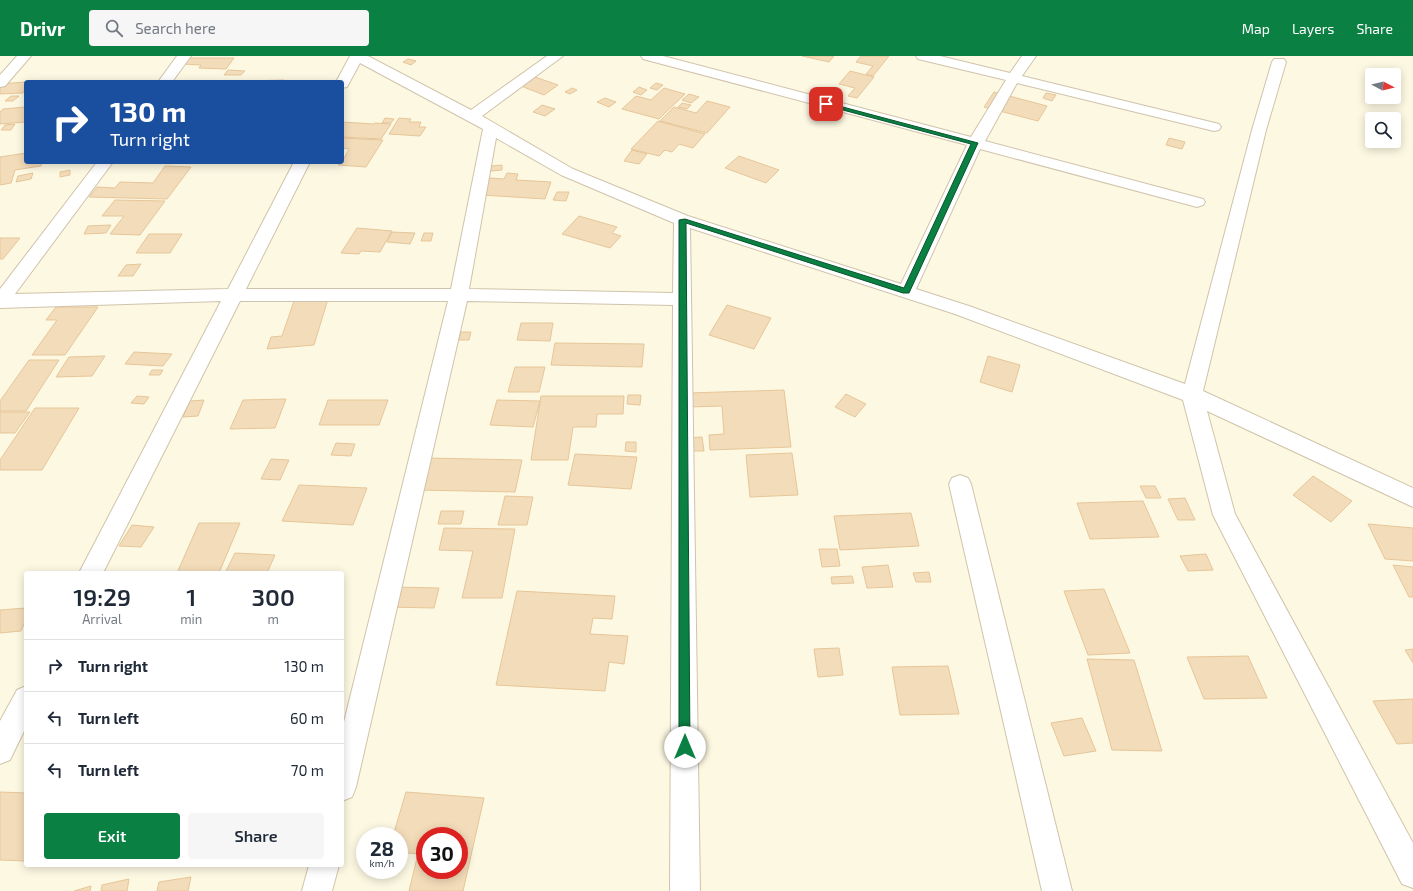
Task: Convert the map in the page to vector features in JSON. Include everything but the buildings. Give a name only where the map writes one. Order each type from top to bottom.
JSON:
[{"type":"street","points":[[6,58],[24,56]]},
{"type":"street","points":[[0,83],[24,56]]},
{"type":"street","points":[[166,80],[184,56]]},
{"type":"street","points":[[344,80],[357,56],[472,116],[567,172],[682,220],[962,310],[1192,395],[1413,498]]},
{"type":"street","points":[[472,116],[556,56]]},
{"type":"street","points":[[648,56],[1197,202]]},
{"type":"street","points":[[923,56],[1214,127]]},
{"type":"street","points":[[906,292],[975,143],[1013,78],[1029,56]]},
{"type":"street","points":[[1279,62],[1258,130],[1192,395],[1224,515],[1413,873]]},
{"type":"street","points":[[344,779],[458,296],[491,127]]},
{"type":"street","points":[[0,301],[103,164]]},
{"type":"street","points":[[92,571],[301,164]]},
{"type":"street","points":[[682,220],[685,891]]},
{"type":"street","points":[[0,301],[234,295],[683,299]]},
{"type":"street","points":[[960,484],[1057,891]]},
{"type":"street","points":[[0,750],[24,704]]},
{"type":"street","points":[[317,891],[323,867]]},
{"type":"route","points":[[685,747],[682,220],[906,292],[975,143],[826,104]]}]
